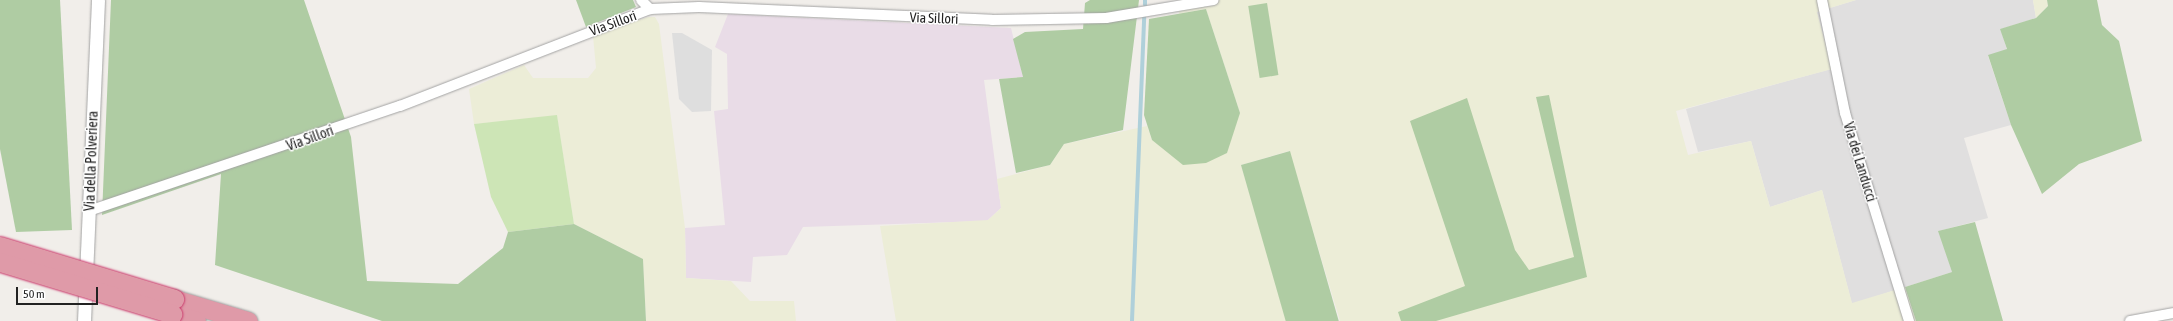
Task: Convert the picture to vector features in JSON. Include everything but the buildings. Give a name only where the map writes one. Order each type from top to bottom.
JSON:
[{"type":"highway","points":[[0,246],[173,306],[196,321]]},
{"type":"highway","points":[[0,262],[173,306],[248,321]]},
{"type":"street","name":"Via della Polveriera","points":[[84,321],[98,0]]},
{"type":"street","points":[[641,0],[650,10]]},
{"type":"street","name":"Via Sillori","points":[[89,211],[393,109],[650,10],[699,7],[992,20],[1106,18],[1213,0]]},
{"type":"street","name":"Via dei Landucci","points":[[1822,0],[1845,113],[1909,321]]},
{"type":"street","points":[[2130,321],[2173,313]]},
{"type":"shaded area","points":[[1856,0],[2033,0],[2036,18],[2001,29],[2007,50],[1988,56],[2011,125],[1964,138],[1988,218],[1939,231],[1952,272],[1852,304],[1822,190],[1770,207],[1751,141],[1698,152],[1686,109],[1831,69],[1816,12]]},
{"type":"shaded area","points":[[728,14],[1011,28],[1023,77],[984,80],[1001,208],[987,221],[803,227],[787,255],[753,257],[751,282],[686,278],[685,228],[725,225],[714,111],[728,109],[727,54],[715,47]]},
{"type":"shaded area","points":[[672,33],[682,33],[712,50],[711,111],[692,112],[679,99]]},
{"type":"green space","points":[[0,0],[60,0],[72,230],[16,232],[0,149]]},
{"type":"green space","points":[[111,0],[304,0],[351,137],[367,281],[458,284],[503,248],[508,232],[574,224],[643,259],[646,321],[382,321],[215,265],[221,174],[102,215]]},
{"type":"green space","points":[[576,0],[633,0],[636,7],[586,27]]},
{"type":"green space","points":[[1090,0],[1139,0],[1123,130],[1064,144],[1050,165],[1016,173],[999,79],[1023,77],[1013,39],[1025,32],[1083,29],[1085,3]]},
{"type":"green space","points":[[1179,0],[1856,0],[1817,12],[1832,69],[1676,111],[1688,155],[1751,141],[1770,207],[1822,190],[1852,303],[1905,287],[1916,321],[1340,321],[1289,151],[1241,165],[1288,321],[896,321],[880,226],[988,220],[1001,208],[997,179],[1050,165],[1064,144],[1147,126],[1152,140],[1240,113],[1206,9],[1179,14]]},
{"type":"green space","points":[[2033,0],[2047,0],[2048,6],[2036,18]]},
{"type":"green space","points":[[2047,0],[2097,0],[2102,25],[2119,41],[2142,141],[2079,164],[2042,194],[2011,125],[1988,55],[2007,49],[2000,29],[2036,18],[2048,6]]},
{"type":"green space","points":[[1267,3],[1278,75],[1260,78],[1248,6]]},
{"type":"green space","points":[[1206,9],[1240,113],[1227,153],[1206,163],[1183,165],[1152,140],[1144,115],[1149,19]]},
{"type":"green space","points":[[648,17],[655,17],[659,24],[685,228],[686,278],[731,281],[750,301],[794,301],[796,321],[646,321],[643,259],[574,224],[557,116],[474,124],[469,89],[524,65],[533,78],[588,78],[596,68],[593,36]]},
{"type":"green space","points":[[1549,95],[1587,277],[1436,321],[1401,321],[1398,312],[1465,286],[1410,121],[1467,98],[1515,250],[1529,270],[1574,257],[1536,97]]},
{"type":"green space","points":[[557,115],[574,224],[508,232],[491,197],[474,124]]},
{"type":"green space","points":[[1290,151],[1339,321],[1286,321],[1241,165]]},
{"type":"green space","points":[[1975,222],[2003,321],[1916,321],[1905,287],[1952,272],[1938,231]]},
{"type":"waterway","points":[[1145,0],[1145,5]]},
{"type":"waterway","points":[[1132,321],[1144,18]]}]
